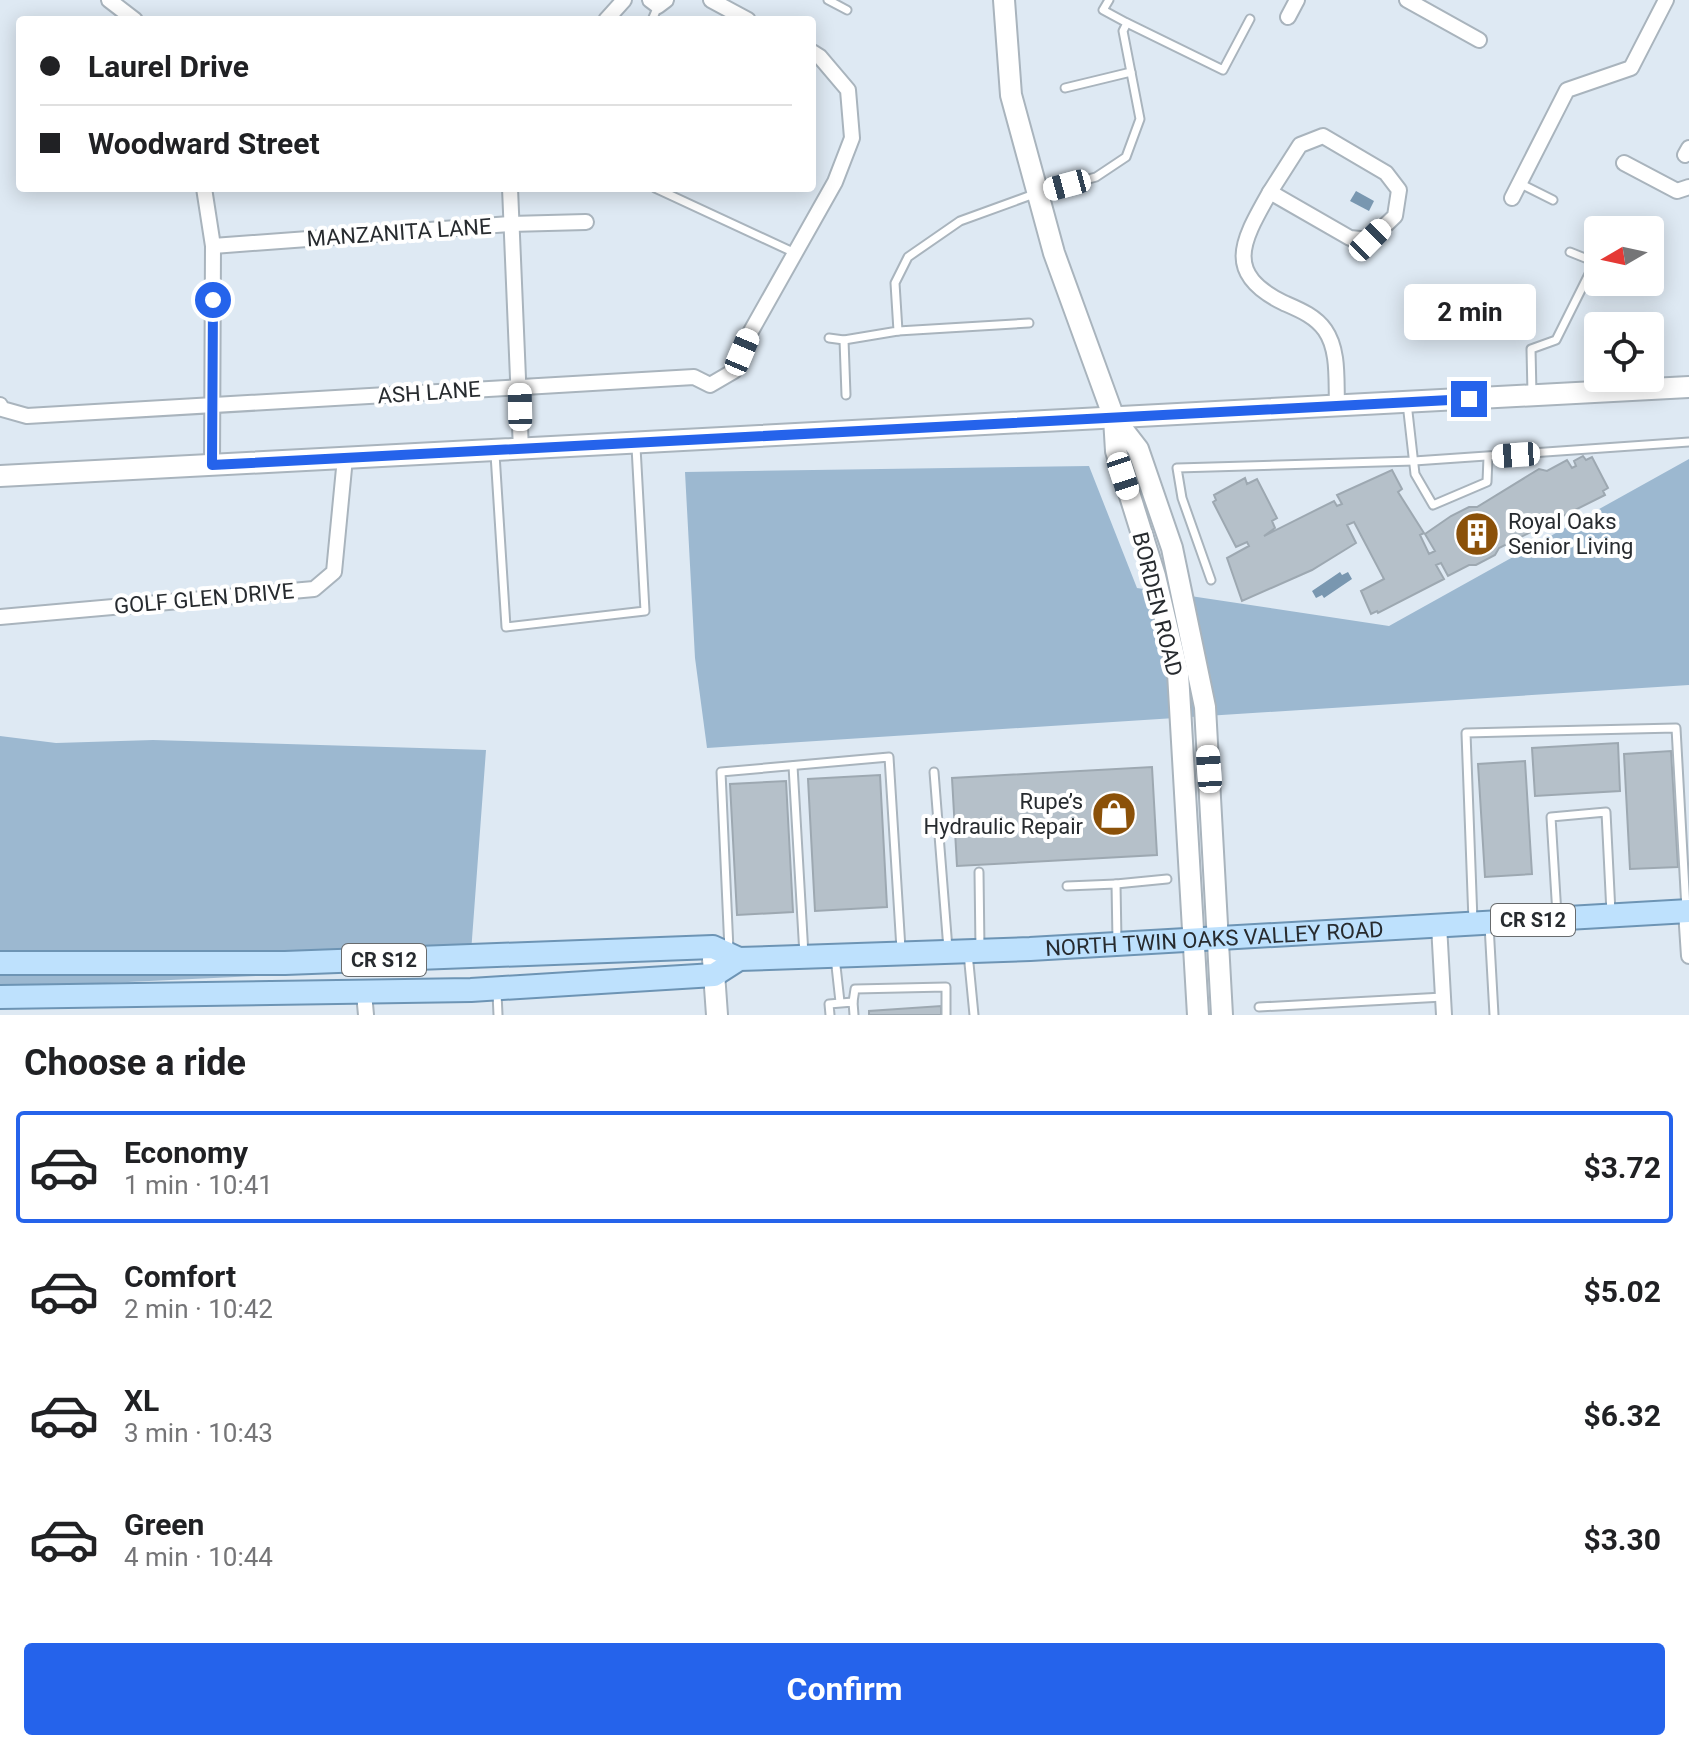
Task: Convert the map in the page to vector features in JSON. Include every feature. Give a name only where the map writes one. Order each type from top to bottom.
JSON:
[{"type":"main road","name":"BORDEN ROAD","points":[[1004,0],[1011,95],[1054,253],[1114,418],[1116,451],[1161,599],[1178,673],[1198,1015]]},
{"type":"main road","points":[[0,476],[495,452],[1337,403],[1689,387]]},
{"type":"main road","points":[[1114,418],[1138,449],[1172,548],[1200,670],[1208,744],[1222,1015]]},
{"type":"main road","name":"NORTH TWIN OAKS VALLEY ROAD","points":[[0,963],[285,963],[727,952],[804,956],[965,951],[1688,911]]},
{"type":"main road","name":"NORTH TWIN OAKS VALLEY ROAD","points":[[0,997],[365,1004],[497,988],[714,975],[727,952]]},
{"type":"main road","points":[[714,975],[717,1015]]},
{"type":"street","points":[[109,0],[130,16]]},
{"type":"street","points":[[610,16],[624,0]]},
{"type":"street","points":[[711,0],[741,16]]},
{"type":"street","points":[[1288,17],[1297,0]]},
{"type":"street","points":[[1407,0],[1479,40]]},
{"type":"street","points":[[1512,198],[1567,90],[1631,68],[1666,0]]},
{"type":"street","name":"ASH LANE","points":[[1,407],[27,416],[694,377],[710,385],[734,371],[750,333],[835,182],[852,138],[848,90],[816,54]]},
{"type":"street","points":[[1270,192],[1350,238],[1370,240],[1395,216],[1399,190],[1386,173],[1323,136],[1300,145],[1270,192],[1246,236],[1244,266],[1262,292],[1310,315],[1326,331],[1334,350],[1337,403]]},
{"type":"street","points":[[1624,163],[1677,191],[1689,187]]},
{"type":"street","points":[[205,192],[213,246],[212,465]]},
{"type":"street","points":[[510,192],[521,450]]},
{"type":"street","name":"MANZANITA LANE","points":[[213,246],[510,224],[586,222]]},
{"type":"street","name":"GOLF GLEN DRIVE","points":[[0,617],[314,589],[334,572],[345,458]]},
{"type":"street","points":[[1688,911],[1689,956]]},
{"type":"street","points":[[1439,925],[1444,1015]]},
{"type":"lane","points":[[828,0],[847,10]]},
{"type":"lane","points":[[1109,0],[1103,10],[1223,70],[1250,19]]},
{"type":"lane","points":[[898,331],[895,283],[908,257],[960,221],[1037,193],[1096,177],[1126,157],[1140,119],[1123,31],[1127,23]]},
{"type":"lane","points":[[1065,88],[1131,72]]},
{"type":"lane","points":[[1519,183],[1553,200]]},
{"type":"lane","points":[[664,192],[795,253]]},
{"type":"lane","points":[[1532,396],[1531,349],[1556,340],[1595,262],[1570,252]]},
{"type":"lane","points":[[829,338],[844,340],[898,331],[1029,323]]},
{"type":"lane","points":[[844,340],[846,395]]},
{"type":"lane","points":[[1407,401],[1415,474],[1433,505],[1487,482],[1488,457]]},
{"type":"lane","points":[[1211,580],[1182,498],[1177,468],[1414,461],[1689,442]]},
{"type":"lane","points":[[495,452],[506,627],[645,611],[636,443]]},
{"type":"lane","points":[[1494,1015],[1481,923],[1466,733],[1676,728],[1688,911]]},
{"type":"lane","points":[[727,952],[721,772],[889,757],[901,953]]},
{"type":"lane","points":[[793,766],[804,956]]},
{"type":"lane","points":[[934,772],[974,1015]]},
{"type":"lane","points":[[1557,918],[1551,817],[1606,812],[1611,915]]},
{"type":"lane","points":[[965,951],[979,872]]},
{"type":"lane","points":[[1067,886],[1167,879]]},
{"type":"lane","points":[[1116,884],[1117,943]]},
{"type":"lane","points":[[835,955],[840,1002]]},
{"type":"lane","points":[[854,1015],[855,989],[946,987],[946,1015]]},
{"type":"lane","points":[[497,988],[498,1015]]},
{"type":"lane","points":[[1259,1007],[1443,997]]},
{"type":"lane","points":[[830,1015],[829,1004],[853,1002]]},
{"type":"shaded area","points":[[1356,191],[1374,201],[1369,211],[1350,201]]},
{"type":"shaded area","points":[[1689,459],[1689,685],[707,748],[695,658],[685,472],[1089,466],[1137,588],[1389,626]]},
{"type":"shaded area","points":[[1340,572],[1342,575],[1348,572],[1352,579],[1324,598],[1322,595],[1316,598],[1312,591]]},
{"type":"shaded area","points":[[0,736],[56,743],[153,740],[486,750],[470,966],[0,988]]},
{"type":"building","name":"Royal Oaks Senior Living","points":[[1583,456],[1586,460],[1592,457],[1608,488],[1603,491],[1605,495],[1499,548],[1495,555],[1476,565],[1469,565],[1448,576],[1441,563],[1436,565],[1444,579],[1371,614],[1361,591],[1384,579],[1354,522],[1347,525],[1356,543],[1312,570],[1242,601],[1227,558],[1249,546],[1247,542],[1236,547],[1213,502],[1216,500],[1214,495],[1245,478],[1247,484],[1257,479],[1277,518],[1272,521],[1275,528],[1264,536],[1334,501],[1337,506],[1342,504],[1337,495],[1392,470],[1402,489],[1398,492],[1424,533],[1420,535],[1429,554],[1435,551],[1425,534],[1451,516],[1469,507],[1477,507],[1539,469],[1547,471],[1567,460],[1572,468],[1576,466],[1574,461]]},
{"type":"building","points":[[1618,743],[1620,791],[1535,796],[1532,748]]},
{"type":"building","points":[[1671,751],[1678,867],[1630,869],[1624,754]]},
{"type":"building","points":[[1525,761],[1532,874],[1485,877],[1478,764]]},
{"type":"building","points":[[1152,767],[1157,855],[957,866],[952,778]]},
{"type":"building","points":[[880,775],[887,907],[815,911],[808,779]]},
{"type":"building","points":[[786,781],[793,912],[737,915],[730,784]]},
{"type":"building","points":[[941,1006],[941,1015],[869,1015],[869,1011]]},
{"type":"place","name":"Royal Oaks Senior Living","points":[[1477,534]]},
{"type":"place","name":"Rupe’s Hydraulic Repair","points":[[1114,814]]},
{"type":"route","points":[[213,300],[212,465],[1114,418],[1337,403],[1469,399]]}]
